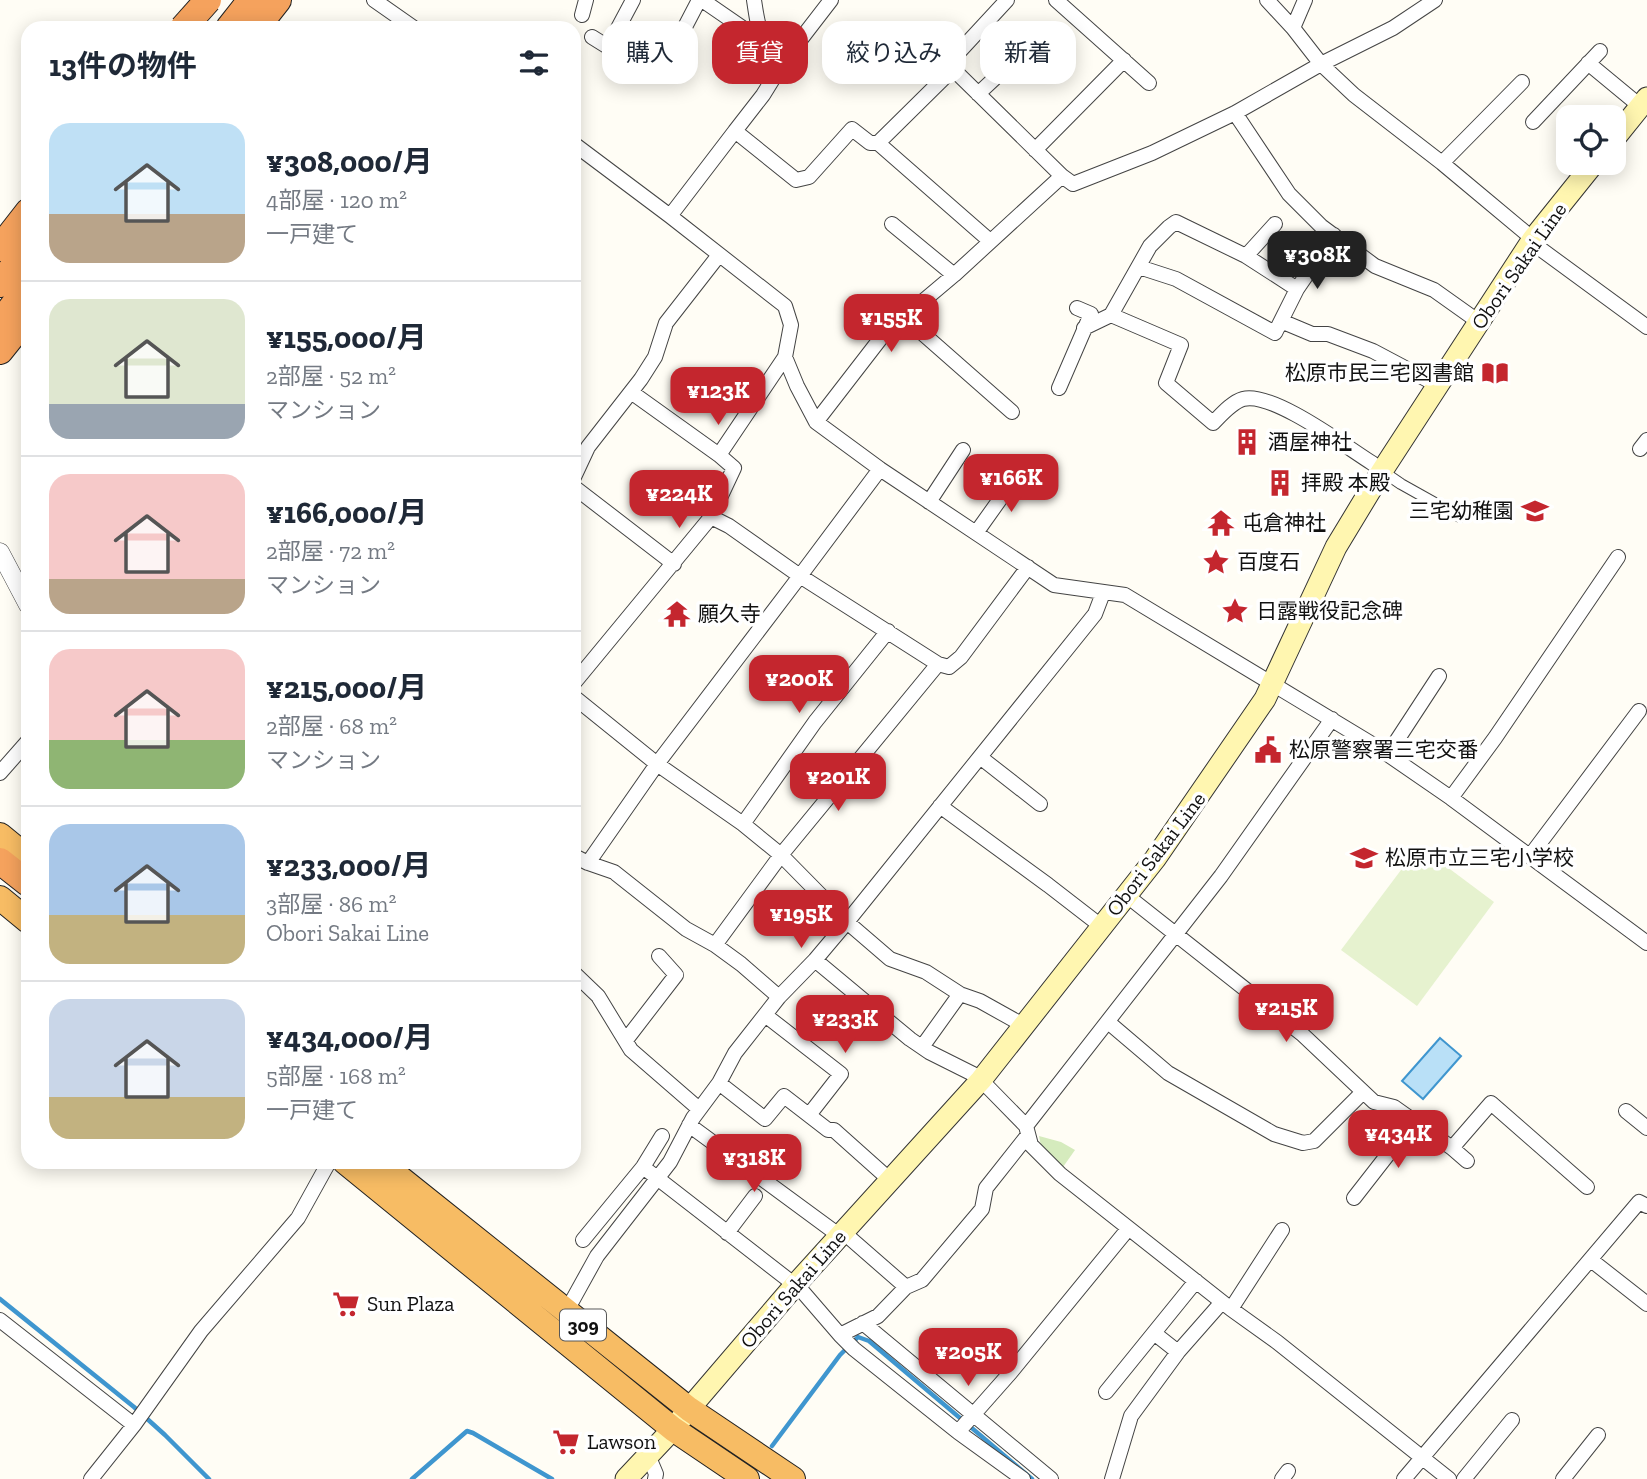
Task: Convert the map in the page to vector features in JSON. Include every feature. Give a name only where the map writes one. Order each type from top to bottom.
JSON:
[{"type":"highway","points":[[190,21],[207,0]]},
{"type":"highway","points":[[202,21],[218,0]]},
{"type":"highway","points":[[234,21],[251,0]]},
{"type":"highway","points":[[262,21],[278,0]]},
{"type":"highway","points":[[0,248],[21,221]]},
{"type":"highway","points":[[0,284],[21,256]]},
{"type":"highway","points":[[0,323],[21,295]]},
{"type":"highway","points":[[0,353],[21,327]]},
{"type":"highway","points":[[0,835],[21,852]]},
{"type":"highway","points":[[0,861],[21,878]]},
{"type":"highway","points":[[0,878],[21,894]]},
{"type":"highway","points":[[0,898],[21,915]]},
{"type":"highway","name":"309","points":[[354,1169],[673,1429],[747,1479]]},
{"type":"highway","name":"309","points":[[389,1169],[689,1409],[793,1479]]},
{"type":"main road","points":[[273,21],[291,0]]},
{"type":"main road","points":[[1626,124],[1644,102]]},
{"type":"main road","name":"Obori Sakai Line","points":[[626,1479],[673,1429],[841,1234],[981,1080],[1155,859],[1265,699],[1336,547],[1382,471],[1532,240],[1584,175]]},
{"type":"main road","points":[[0,270],[21,242]]},
{"type":"street","points":[[374,0],[402,21]]},
{"type":"street","points":[[582,15],[586,0]]},
{"type":"street","points":[[622,21],[633,0]]},
{"type":"street","points":[[689,21],[700,0],[732,21]]},
{"type":"street","points":[[754,0],[757,21]]},
{"type":"street","points":[[808,30],[831,0]]},
{"type":"street","points":[[966,44],[1007,0]]},
{"type":"street","points":[[1056,0],[1149,83]]},
{"type":"street","points":[[1267,0],[1321,64],[1354,95],[1442,163],[1532,240],[1647,327]]},
{"type":"street","points":[[1293,28],[1305,0]]},
{"type":"street","points":[[966,82],[1073,184],[1152,153],[1236,113],[1321,64],[1393,28],[1435,0]]},
{"type":"street","points":[[592,37],[602,43]]},
{"type":"street","points":[[1533,122],[1600,51]]},
{"type":"street","points":[[1035,150],[1124,60]]},
{"type":"street","points":[[1588,63],[1644,102]]},
{"type":"street","points":[[1442,163],[1522,82]]},
{"type":"street","points":[[670,216],[770,84]]},
{"type":"street","points":[[877,143],[938,84]]},
{"type":"street","points":[[978,94],[989,84]]},
{"type":"street","points":[[1236,113],[1289,194],[1321,226],[1375,266],[1434,290],[1479,323]]},
{"type":"street","points":[[735,131],[796,180],[809,177],[852,129],[870,143],[877,143],[989,241]]},
{"type":"street","points":[[581,155],[670,216],[785,306],[791,325],[785,357],[719,455]]},
{"type":"street","points":[[816,422],[884,334],[954,275],[1062,176]]},
{"type":"street","points":[[1084,328],[1111,315],[1150,246],[1176,222],[1246,256],[1297,289]]},
{"type":"street","points":[[1246,256],[1275,223]]},
{"type":"street","points":[[892,224],[954,275]]},
{"type":"street","points":[[1139,267],[1176,279],[1275,333],[1297,289],[1334,235]]},
{"type":"street","points":[[581,462],[588,447],[655,357],[666,323],[719,255]]},
{"type":"street","points":[[1059,388],[1091,313],[1077,308]]},
{"type":"street","points":[[1111,315],[1181,345],[1166,383],[1213,423],[1239,400],[1260,398],[1289,410],[1401,484],[1460,517]]},
{"type":"street","points":[[904,317],[1012,412]]},
{"type":"street","points":[[1282,321],[1312,334],[1328,334],[1373,351],[1439,386]]},
{"type":"street","points":[[785,357],[816,422],[880,469],[1054,585],[1125,595],[1332,719],[1451,798],[1647,943]]},
{"type":"street","points":[[581,675],[711,517],[734,468],[631,392]]},
{"type":"street","points":[[929,502],[963,450]]},
{"type":"street","points":[[588,863],[657,764],[880,469]]},
{"type":"street","points":[[976,533],[1018,474]]},
{"type":"street","points":[[581,492],[674,564]]},
{"type":"street","points":[[711,517],[729,526],[800,576],[939,664],[949,667],[961,657],[1028,568]]},
{"type":"street","points":[[0,552],[21,592]]},
{"type":"street","points":[[1451,798],[1503,727],[1618,557]]},
{"type":"street","points":[[566,1312],[597,1256],[670,1162],[689,1125],[719,1083],[735,1053],[779,997],[816,960],[981,757],[1095,614],[1103,593]]},
{"type":"street","points":[[743,824],[815,722],[888,631]]},
{"type":"street","points":[[715,945],[781,855],[939,664]]},
{"type":"street","points":[[1388,754],[1439,676]]},
{"type":"street","points":[[581,703],[657,764],[743,824],[781,855],[846,922],[890,959],[926,972],[960,994],[980,1001],[1023,1025]]},
{"type":"street","points":[[1530,856],[1639,711]]},
{"type":"street","points":[[841,1337],[878,1315],[906,1287],[922,1280],[982,1209],[986,1188],[1027,1130],[1221,876],[1332,719]]},
{"type":"street","points":[[0,773],[21,749]]},
{"type":"street","points":[[981,757],[1040,804]]},
{"type":"street","points":[[940,806],[1101,926]]},
{"type":"street","points":[[581,860],[614,872],[686,929],[741,964],[779,997]]},
{"type":"street","points":[[1126,895],[1302,1034],[1374,1102],[1394,1107],[1468,1161]]},
{"type":"street","points":[[626,1040],[676,975],[659,956]]},
{"type":"street","points":[[816,960],[922,1047],[981,1080],[1027,1130],[1031,1144],[1060,1174],[1449,1479]]},
{"type":"street","points":[[581,980],[598,996],[631,1050],[699,1109]]},
{"type":"street","points":[[922,1047],[960,994]]},
{"type":"street","points":[[765,1015],[841,1074],[809,1115]]},
{"type":"street","points":[[1108,1022],[1168,1073],[1274,1134],[1303,1143],[1314,1141],[1363,1092]]},
{"type":"street","points":[[719,1083],[765,1119],[784,1096],[828,1130],[834,1130],[890,1180]]},
{"type":"street","points":[[1452,1148],[1491,1103],[1587,1186]]},
{"type":"street","points":[[1626,1111],[1647,1128]]},
{"type":"street","points":[[1354,1198],[1414,1121]]},
{"type":"street","points":[[689,1125],[841,1234],[906,1287]]},
{"type":"street","points":[[583,1240],[643,1167],[662,1136]]},
{"type":"street","points":[[643,1167],[796,1285],[841,1337],[855,1349],[1023,1479]]},
{"type":"street","points":[[91,1479],[135,1424],[201,1331],[298,1218],[325,1169]]},
{"type":"street","points":[[727,1233],[755,1196]]},
{"type":"street","points":[[1404,1479],[1639,1202],[1647,1206]]},
{"type":"street","points":[[959,1431],[1128,1229]]},
{"type":"street","points":[[1112,1479],[1131,1416],[1178,1352],[1226,1306],[1282,1230]]},
{"type":"street","points":[[1591,1260],[1647,1304]]},
{"type":"street","points":[[1106,1392],[1196,1282]]},
{"type":"street","points":[[0,1320],[135,1424]]},
{"type":"street","points":[[863,1323],[1051,1479]]},
{"type":"street","points":[[1154,1333],[1178,1352]]},
{"type":"street","points":[[1464,1479],[1513,1420]]},
{"type":"street","points":[[1563,1479],[1598,1435]]},
{"type":"street","points":[[648,1455],[656,1474],[655,1479]]},
{"type":"green space","points":[[1419,846],[1494,902],[1417,1006],[1341,950]]},
{"type":"green space","points":[[1039,1136],[1061,1142],[1075,1150],[1063,1167],[1046,1155]]},
{"type":"water","points":[[1440,1038],[1461,1056],[1423,1099],[1402,1081]]},
{"type":"waterway","points":[[0,1299],[134,1407],[209,1479]]},
{"type":"waterway","points":[[772,1446],[840,1355],[858,1337],[869,1341],[1032,1479]]},
{"type":"waterway","points":[[412,1479],[467,1431],[552,1479]]},
{"type":"place","name":"松原市民三宅図書館","points":[[1495,373]]},
{"type":"place","name":"酒屋神社","points":[[1247,442]]},
{"type":"place","name":"拝殿 本殿","points":[[1280,483]]},
{"type":"place","name":"三宅幼稚園","points":[[1535,511]]},
{"type":"place","name":"屯倉神社","points":[[1221,523]]},
{"type":"place","name":"百度石","points":[[1216,562]]},
{"type":"place","name":"日露戦役記念碑","points":[[1235,611]]},
{"type":"place","name":"願久寺","points":[[677,614]]},
{"type":"place","name":"松原警察署三宅交番","points":[[1268,750]]},
{"type":"place","name":"松原市立三宅小学校","points":[[1364,858]]},
{"type":"place","name":"Sun Plaza","points":[[346,1304]]},
{"type":"place","name":"Lawson","points":[[566,1442]]}]
